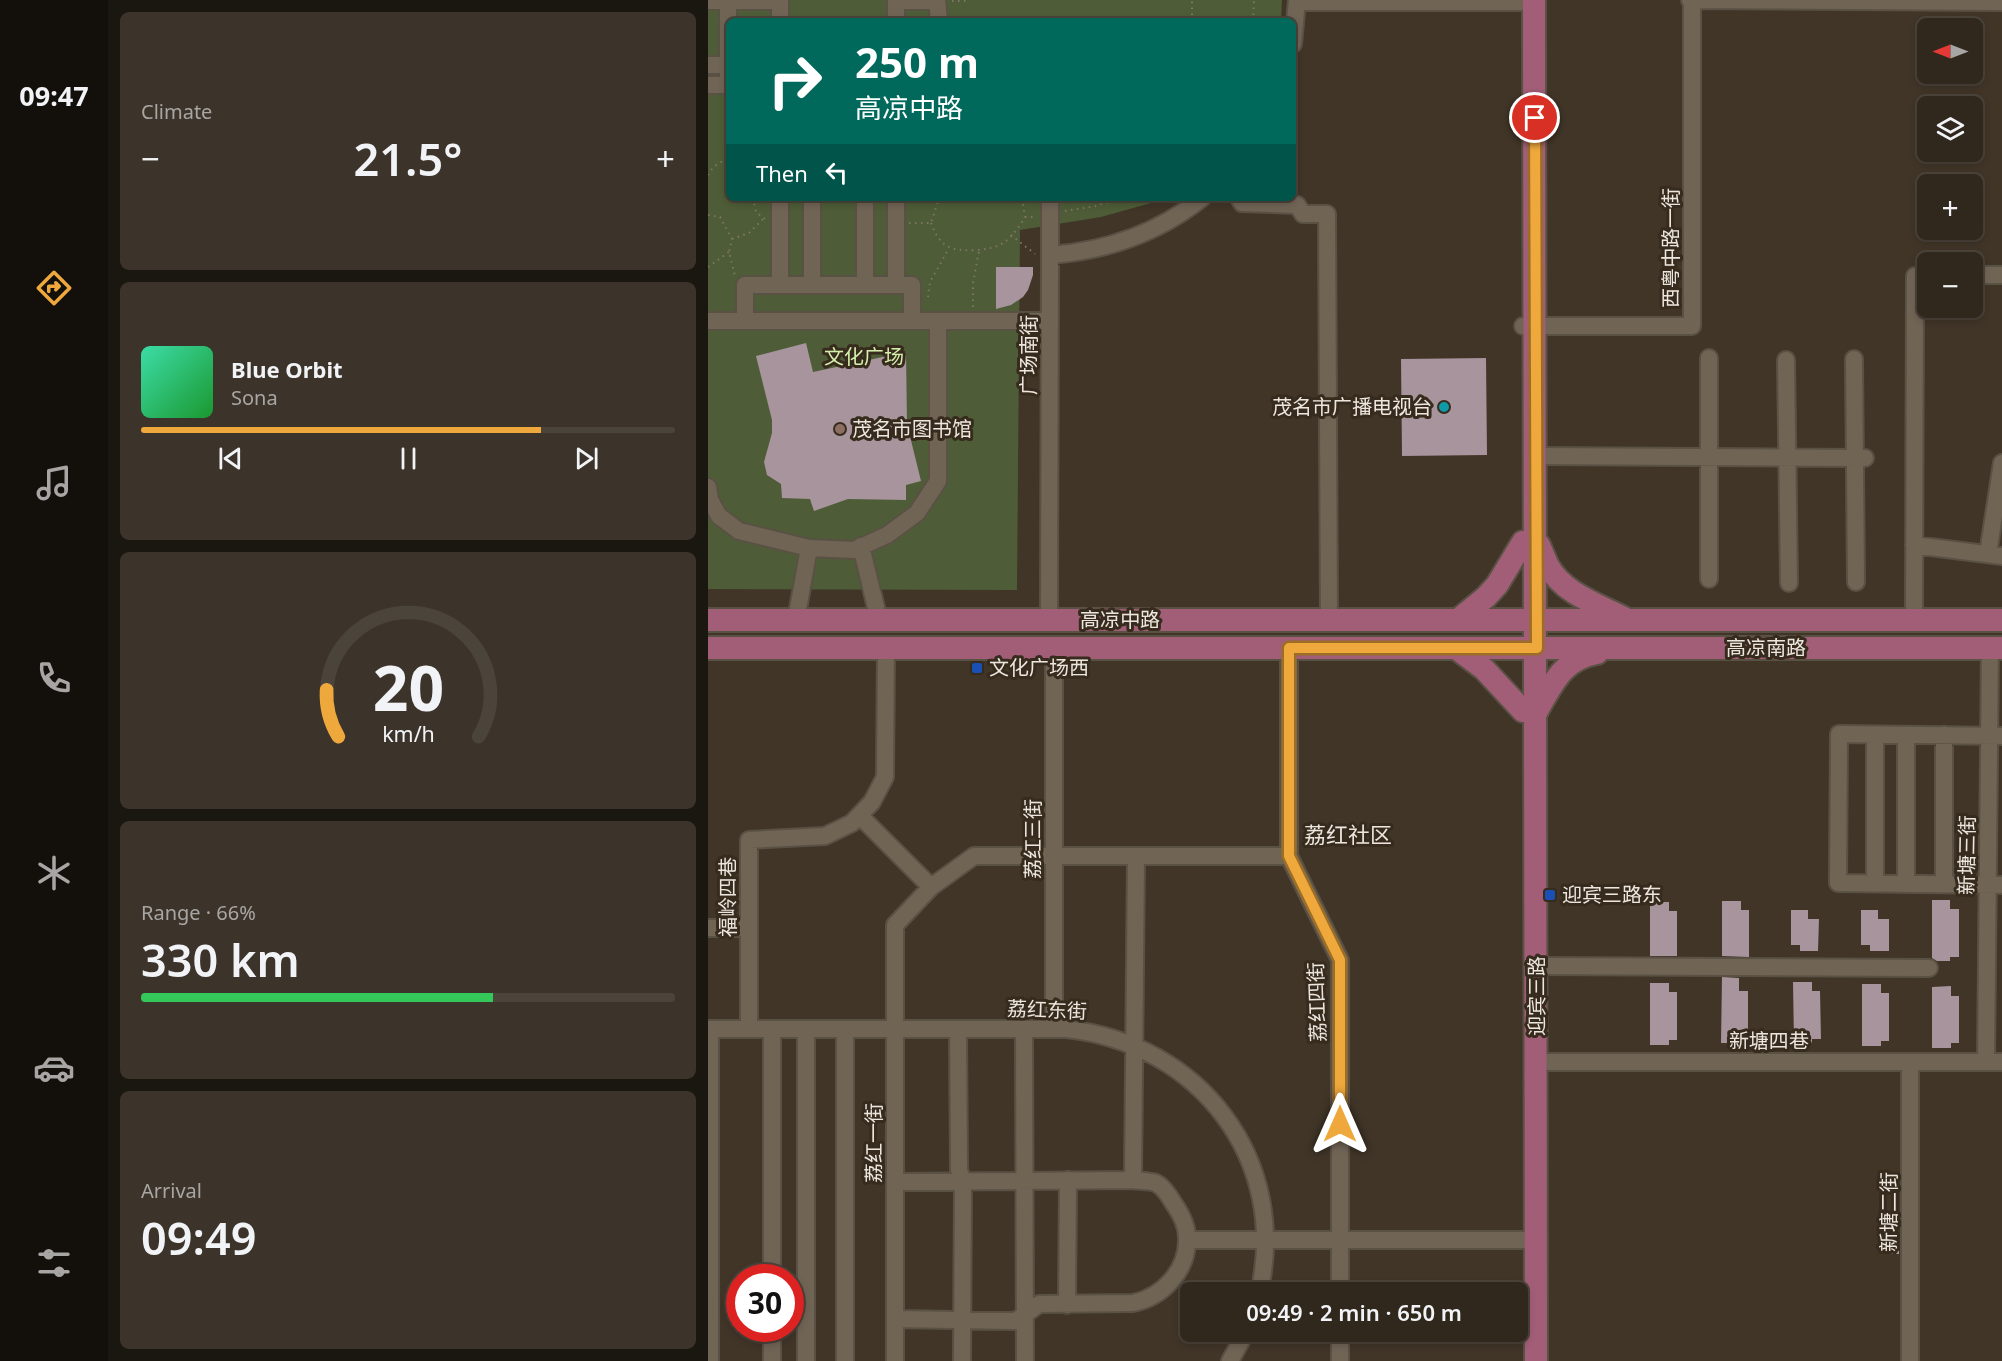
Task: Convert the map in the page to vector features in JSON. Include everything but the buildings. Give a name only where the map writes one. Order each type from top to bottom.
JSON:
[{"type":"main road","points":[[1528,1],[1530,539],[1557,578],[1573,593],[1628,620]]},
{"type":"main road","points":[[1458,620],[1497,585],[1530,539],[1536,456],[1529,326]]},
{"type":"main road","name":"迎宾三路","points":[[1524,1361],[1530,539]]},
{"type":"main road","name":"高凉中路","points":[[708,620],[1458,620],[1531,634]]},
{"type":"main road","points":[[770,620],[770,648]]},
{"type":"main road","points":[[1367,620],[1367,648]]},
{"type":"main road","name":"高凉南路","points":[[1531,634],[1628,620],[2002,620]]},
{"type":"main road","points":[[1717,620],[1717,648]]},
{"type":"main road","name":"高凉中路","points":[[708,648],[1456,648],[1531,634]]},
{"type":"main road","name":"高凉南路","points":[[1531,634],[1626,648],[1996,648]]},
{"type":"main road","points":[[1456,648],[1484,669],[1530,712],[1555,680],[1581,656],[1626,648]]},
{"type":"main road","name":"迎宾三路","points":[[1530,712],[1537,966],[1536,1361]]},
{"type":"street","points":[[728,0],[728,18]]},
{"type":"street","points":[[708,1],[780,0],[780,18]]},
{"type":"street","points":[[896,18],[896,0],[938,0],[939,18]]},
{"type":"street","points":[[1295,18],[1297,1],[1528,1]]},
{"type":"street","points":[[1699,1],[2002,2]]},
{"type":"street","name":"西粤中路一街","points":[[1529,326],[1692,326],[1699,1]]},
{"type":"street","points":[[708,65],[726,65]]},
{"type":"street","points":[[708,85],[726,85]]},
{"type":"street","points":[[779,201],[771,219],[780,285]]},
{"type":"street","points":[[812,201],[812,285]]},
{"type":"street","points":[[865,201],[865,285]]},
{"type":"street","points":[[896,201],[896,285]]},
{"type":"street","points":[[1050,255],[1093,250],[1135,237],[1174,218],[1198,201]]},
{"type":"street","points":[[1241,201],[1242,203],[1297,205],[1304,214],[1328,214],[1329,620]]},
{"type":"street","name":"广场南街","points":[[1050,205],[1050,620]]},
{"type":"street","points":[[1983,275],[2002,275]]},
{"type":"street","points":[[708,487],[710,500],[719,516],[739,531],[809,548],[854,550],[887,535],[917,513],[938,481],[925,321],[912,285],[745,285],[745,321]]},
{"type":"street","points":[[1914,620],[1920,318]]},
{"type":"street","points":[[708,321],[1050,321]]},
{"type":"street","points":[[1709,358],[1709,579]]},
{"type":"street","points":[[1854,359],[1860,458],[1856,582]]},
{"type":"street","points":[[1786,360],[1789,583]]},
{"type":"street","points":[[1536,456],[1860,458]]},
{"type":"street","points":[[1914,545],[1995,555],[2002,463]]},
{"type":"street","points":[[861,546],[879,620]]},
{"type":"street","points":[[796,620],[809,548]]},
{"type":"street","name":"福岭四巷","points":[[749,1029],[749,840],[825,836],[852,824],[872,802],[885,777],[886,648]]},
{"type":"street","name":"荔红三街","points":[[1054,648],[1054,1029]]},
{"type":"street","name":"荔红四街","points":[[1289,648],[1289,856],[1340,960],[1340,1282]]},
{"type":"street","name":"新塘三街","points":[[1994,1062],[1996,648]]},
{"type":"street","points":[[1995,885],[1838,883],[1839,734],[1996,736]]},
{"type":"street","points":[[1875,735],[1875,883]]},
{"type":"street","points":[[1906,735],[1906,884]]},
{"type":"street","points":[[1944,735],[1944,884]]},
{"type":"street","points":[[860,816],[931,887],[974,856],[1289,856]]},
{"type":"street","points":[[1133,1180],[1136,856]]},
{"type":"street","name":"荔红一街","points":[[895,1361],[895,925],[931,887]]},
{"type":"street","points":[[708,928],[749,928]]},
{"type":"street","points":[[1537,966],[1929,968]]},
{"type":"street","points":[[709,1029],[710,1361]]},
{"type":"street","name":"荔红东街","points":[[709,1029],[1054,1029],[1095,1033],[1134,1046],[1160,1058],[1192,1081],[1220,1110],[1250,1162],[1261,1200],[1265,1240],[1261,1282]]},
{"type":"street","points":[[772,1029],[772,1264]]},
{"type":"street","points":[[806,1029],[806,1361]]},
{"type":"street","points":[[845,1029],[845,1361]]},
{"type":"street","points":[[958,1029],[959,1170],[963,1181],[962,1361]]},
{"type":"street","points":[[1024,1029],[1025,1361]]},
{"type":"street","name":"新塘四巷","points":[[1537,1062],[1994,1062]]},
{"type":"street","name":"新塘二街","points":[[1910,1062],[1910,1361]]},
{"type":"street","points":[[1068,1180],[1075,1305]]},
{"type":"street","points":[[895,1182],[1133,1180],[1155,1183],[1163,1188],[1183,1217],[1187,1240],[1180,1268],[1159,1294],[1146,1300],[1133,1303],[1039,1304],[1016,1321],[895,1320]]},
{"type":"street","points":[[1187,1240],[1524,1240]]},
{"type":"street","points":[[772,1342],[772,1361]]},
{"type":"street","points":[[1230,1361],[1240,1342]]},
{"type":"street","points":[[1340,1342],[1340,1361]]},
{"type":"path","points":[[1192,0],[1192,18]]},
{"type":"path","points":[[1253,18],[1254,0]]},
{"type":"path","points":[[708,175],[709,170],[726,160]]},
{"type":"path","points":[[754,201],[756,212],[771,219]]},
{"type":"path","points":[[938,201],[931,223],[936,236],[949,248],[979,251],[1002,244],[1011,235],[1025,218],[1022,201]]},
{"type":"path","points":[[1050,205],[1096,206],[1112,201]]},
{"type":"path","points":[[708,215],[720,217],[732,239],[729,252],[736,285],[745,285]]},
{"type":"path","points":[[732,239],[749,233],[771,219]]},
{"type":"path","points":[[896,223],[931,223]]},
{"type":"path","points":[[1011,235],[1036,255],[1050,255]]},
{"type":"path","points":[[925,321],[930,282],[949,248]]},
{"type":"path","points":[[972,321],[973,283],[979,251]]},
{"type":"path","points":[[708,267],[729,252]]},
{"type":"green space","name":"文化广场","points":[[708,0],[1282,0],[1281,18],[726,18],[726,201],[1154,201],[1101,217],[1020,230],[1017,590],[708,589]]},
{"type":"place","name":"茂名市广播电视台","points":[[1444,407]]},
{"type":"place","name":"茂名市图书馆","points":[[840,429]]},
{"type":"place","name":"文化广场西","points":[[977,668]]},
{"type":"place","name":"迎宾三路东","points":[[1550,895]]},
{"type":"district","name":"荔红社区","points":[[1348,835]]},
{"type":"route","points":[[1340,1124],[1340,960],[1289,856],[1289,648],[1537,648],[1535,118]]}]
